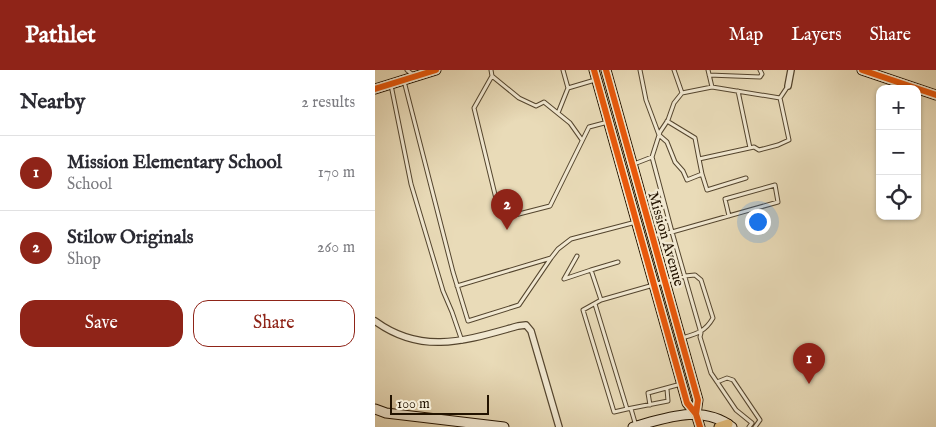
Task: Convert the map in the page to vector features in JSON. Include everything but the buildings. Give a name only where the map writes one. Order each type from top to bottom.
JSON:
[{"type":"main road","name":"Mission Avenue","points":[[594,70],[687,403],[697,414]]},
{"type":"main road","name":"Mission Avenue","points":[[606,70],[698,400],[697,414],[700,427]]},
{"type":"street","points":[[375,89],[436,70]]},
{"type":"street","points":[[788,86],[791,70]]},
{"type":"street","points":[[862,70],[936,95]]},
{"type":"street","points":[[375,321],[384,328],[403,336],[436,342],[462,341],[526,325],[531,332],[559,427]]},
{"type":"street","points":[[375,409],[386,413],[504,427]]},
{"type":"street","points":[[635,427],[676,416],[697,414],[716,417],[726,426]]},
{"type":"lane","points":[[407,70],[416,76]]},
{"type":"lane","points":[[491,70],[492,76],[474,108],[499,210],[511,216],[550,206],[589,127],[608,122]]},
{"type":"lane","points":[[558,113],[568,88],[563,70]]},
{"type":"lane","points":[[640,70],[647,100],[659,135],[667,142],[675,162],[683,170],[687,180],[702,174]]},
{"type":"lane","points":[[675,70],[683,93]]},
{"type":"lane","points":[[708,70],[712,87]]},
{"type":"lane","points":[[709,75],[760,77],[762,74],[760,70]]},
{"type":"lane","points":[[492,76],[519,98],[537,106],[543,102],[571,123],[582,140]]},
{"type":"lane","points":[[403,80],[457,286],[468,320],[519,305],[551,258],[571,239],[636,222]]},
{"type":"lane","points":[[568,88],[596,80]]},
{"type":"lane","points":[[391,84],[411,184],[443,291],[453,312],[462,341]]},
{"type":"lane","points":[[699,159],[754,147],[759,150],[789,140],[780,98],[788,86]]},
{"type":"lane","points":[[752,423],[736,410],[711,373],[652,157],[659,135],[674,102],[683,93],[712,87],[780,98]]},
{"type":"lane","points":[[738,91],[750,148]]},
{"type":"lane","points":[[667,121],[695,138],[707,190],[746,178]]},
{"type":"lane","points":[[632,165],[652,157]]},
{"type":"lane","points":[[652,236],[672,232],[779,202],[775,185],[725,199],[729,216]]},
{"type":"lane","points":[[577,256],[564,279],[618,262]]},
{"type":"lane","points":[[457,286],[551,258]]},
{"type":"lane","points":[[591,270],[601,300]]},
{"type":"lane","points":[[667,389],[668,401],[615,412],[583,310],[601,300],[685,276],[695,275],[701,280],[713,318],[709,326],[701,333],[681,339]]},
{"type":"lane","points":[[595,304],[635,427]]},
{"type":"lane","points":[[717,382],[727,378],[733,380],[760,420],[755,427]]},
{"type":"lane","points":[[650,404],[649,393],[682,384]]},
{"type":"lane","points":[[749,427],[759,418]]},
{"type":"cycle path","points":[[375,89],[436,70]]},
{"type":"cycle path","points":[[594,70],[687,403],[696,414]]},
{"type":"cycle path","points":[[606,70],[698,400],[696,414],[700,427]]},
{"type":"cycle path","points":[[862,70],[936,95]]},
{"type":"place","name":"Stilow Originals","points":[[507,230]]},
{"type":"place","name":"Mission Elementary School","points":[[809,384]]}]
